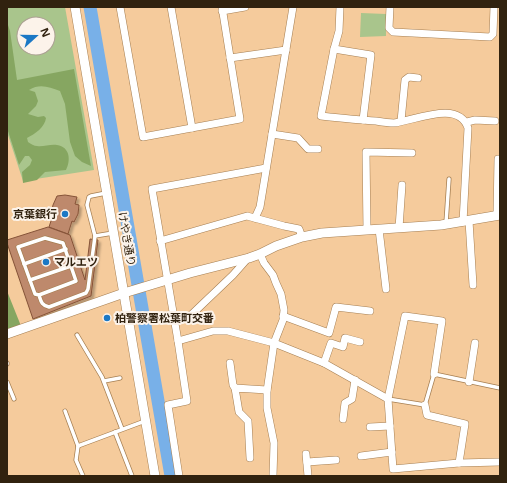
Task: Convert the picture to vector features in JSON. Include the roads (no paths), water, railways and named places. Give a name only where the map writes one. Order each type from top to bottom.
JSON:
[{"type":"street","name":"けやき通り","points":[[75,7],[114,232],[129,292],[155,476]]},
{"type":"street","points":[[120,7],[143,137],[240,119],[222,9],[245,7]]},
{"type":"street","points":[[171,7],[192,128]]},
{"type":"street","points":[[255,218],[260,207],[293,7]]},
{"type":"street","points":[[340,7],[339,31],[321,116],[394,122],[438,113],[458,115],[464,118],[467,122],[466,222],[473,285]]},
{"type":"street","points":[[390,7],[390,28],[393,32],[490,37],[493,34],[494,7]]},
{"type":"street","points":[[334,49],[371,56],[363,120]]},
{"type":"street","points":[[230,58],[286,50]]},
{"type":"street","points":[[401,120],[405,80],[409,77],[418,78]]},
{"type":"street","points":[[467,122],[475,120],[495,121]]},
{"type":"street","points":[[272,134],[298,138],[308,149],[318,149]]},
{"type":"street","points":[[367,230],[366,152],[412,153]]},
{"type":"street","points":[[7,334],[144,287],[249,258],[276,246],[302,237],[322,233],[466,222],[498,216],[498,159]]},
{"type":"street","points":[[180,476],[168,405],[187,401],[152,189],[266,168]]},
{"type":"street","points":[[399,228],[402,185]]},
{"type":"street","points":[[160,241],[247,216],[299,229],[302,237]]},
{"type":"street","points":[[379,229],[386,289]]},
{"type":"street","points":[[260,254],[264,263],[273,275],[281,294],[284,310],[284,316],[274,343],[267,390],[267,408],[274,443],[272,476]]},
{"type":"street","points":[[174,319],[190,316],[249,258]]},
{"type":"street","points":[[284,316],[329,333],[336,307],[370,310]]},
{"type":"street","points":[[434,374],[442,321],[405,316],[388,399],[393,473],[459,463],[500,462]]},
{"type":"street","points":[[178,341],[213,331],[228,331],[274,343],[324,364],[388,399]]},
{"type":"street","points":[[324,364],[331,342],[343,347],[345,338],[360,342]]},
{"type":"street","points":[[469,382],[475,344]]},
{"type":"street","points":[[230,363],[233,385],[236,388],[239,412],[248,421],[250,458]]},
{"type":"street","points":[[343,419],[345,403],[352,399],[355,380]]},
{"type":"street","points":[[236,388],[267,390]]},
{"type":"street","points":[[426,404],[427,416],[465,424],[459,463]]},
{"type":"street","points":[[370,426],[390,426]]},
{"type":"street","points":[[360,456],[392,452]]},
{"type":"street","points":[[306,454],[308,476]]},
{"type":"street","points":[[307,462],[336,460]]},
{"type":"lane","points":[[446,224],[448,179]]},
{"type":"lane","points":[[39,295],[76,281],[66,249],[63,243],[45,238],[18,247],[35,294],[39,295],[42,304],[49,307],[86,293],[88,289],[95,236],[87,205],[89,197],[107,193]]},
{"type":"lane","points":[[95,236],[114,232]]},
{"type":"lane","points":[[24,264],[66,249]]},
{"type":"lane","points":[[30,280],[71,266]]},
{"type":"lane","points":[[77,334],[104,381],[122,429]]},
{"type":"lane","points":[[388,399],[426,404],[434,374],[500,388]]},
{"type":"lane","points":[[104,381],[120,378]]},
{"type":"lane","points":[[7,382],[14,398]]},
{"type":"lane","points":[[65,412],[78,446],[76,460],[83,476]]},
{"type":"lane","points":[[78,446],[146,420]]},
{"type":"lane","points":[[115,432],[132,476]]},
{"type":"waterway","points":[[90,7],[171,476]]},
{"type":"place","name":"京葉銀行","points":[[65,214]]},
{"type":"place","name":"マルエツ","points":[[46,262]]},
{"type":"place","name":"柏警察署松葉町交番","points":[[107,318]]}]
